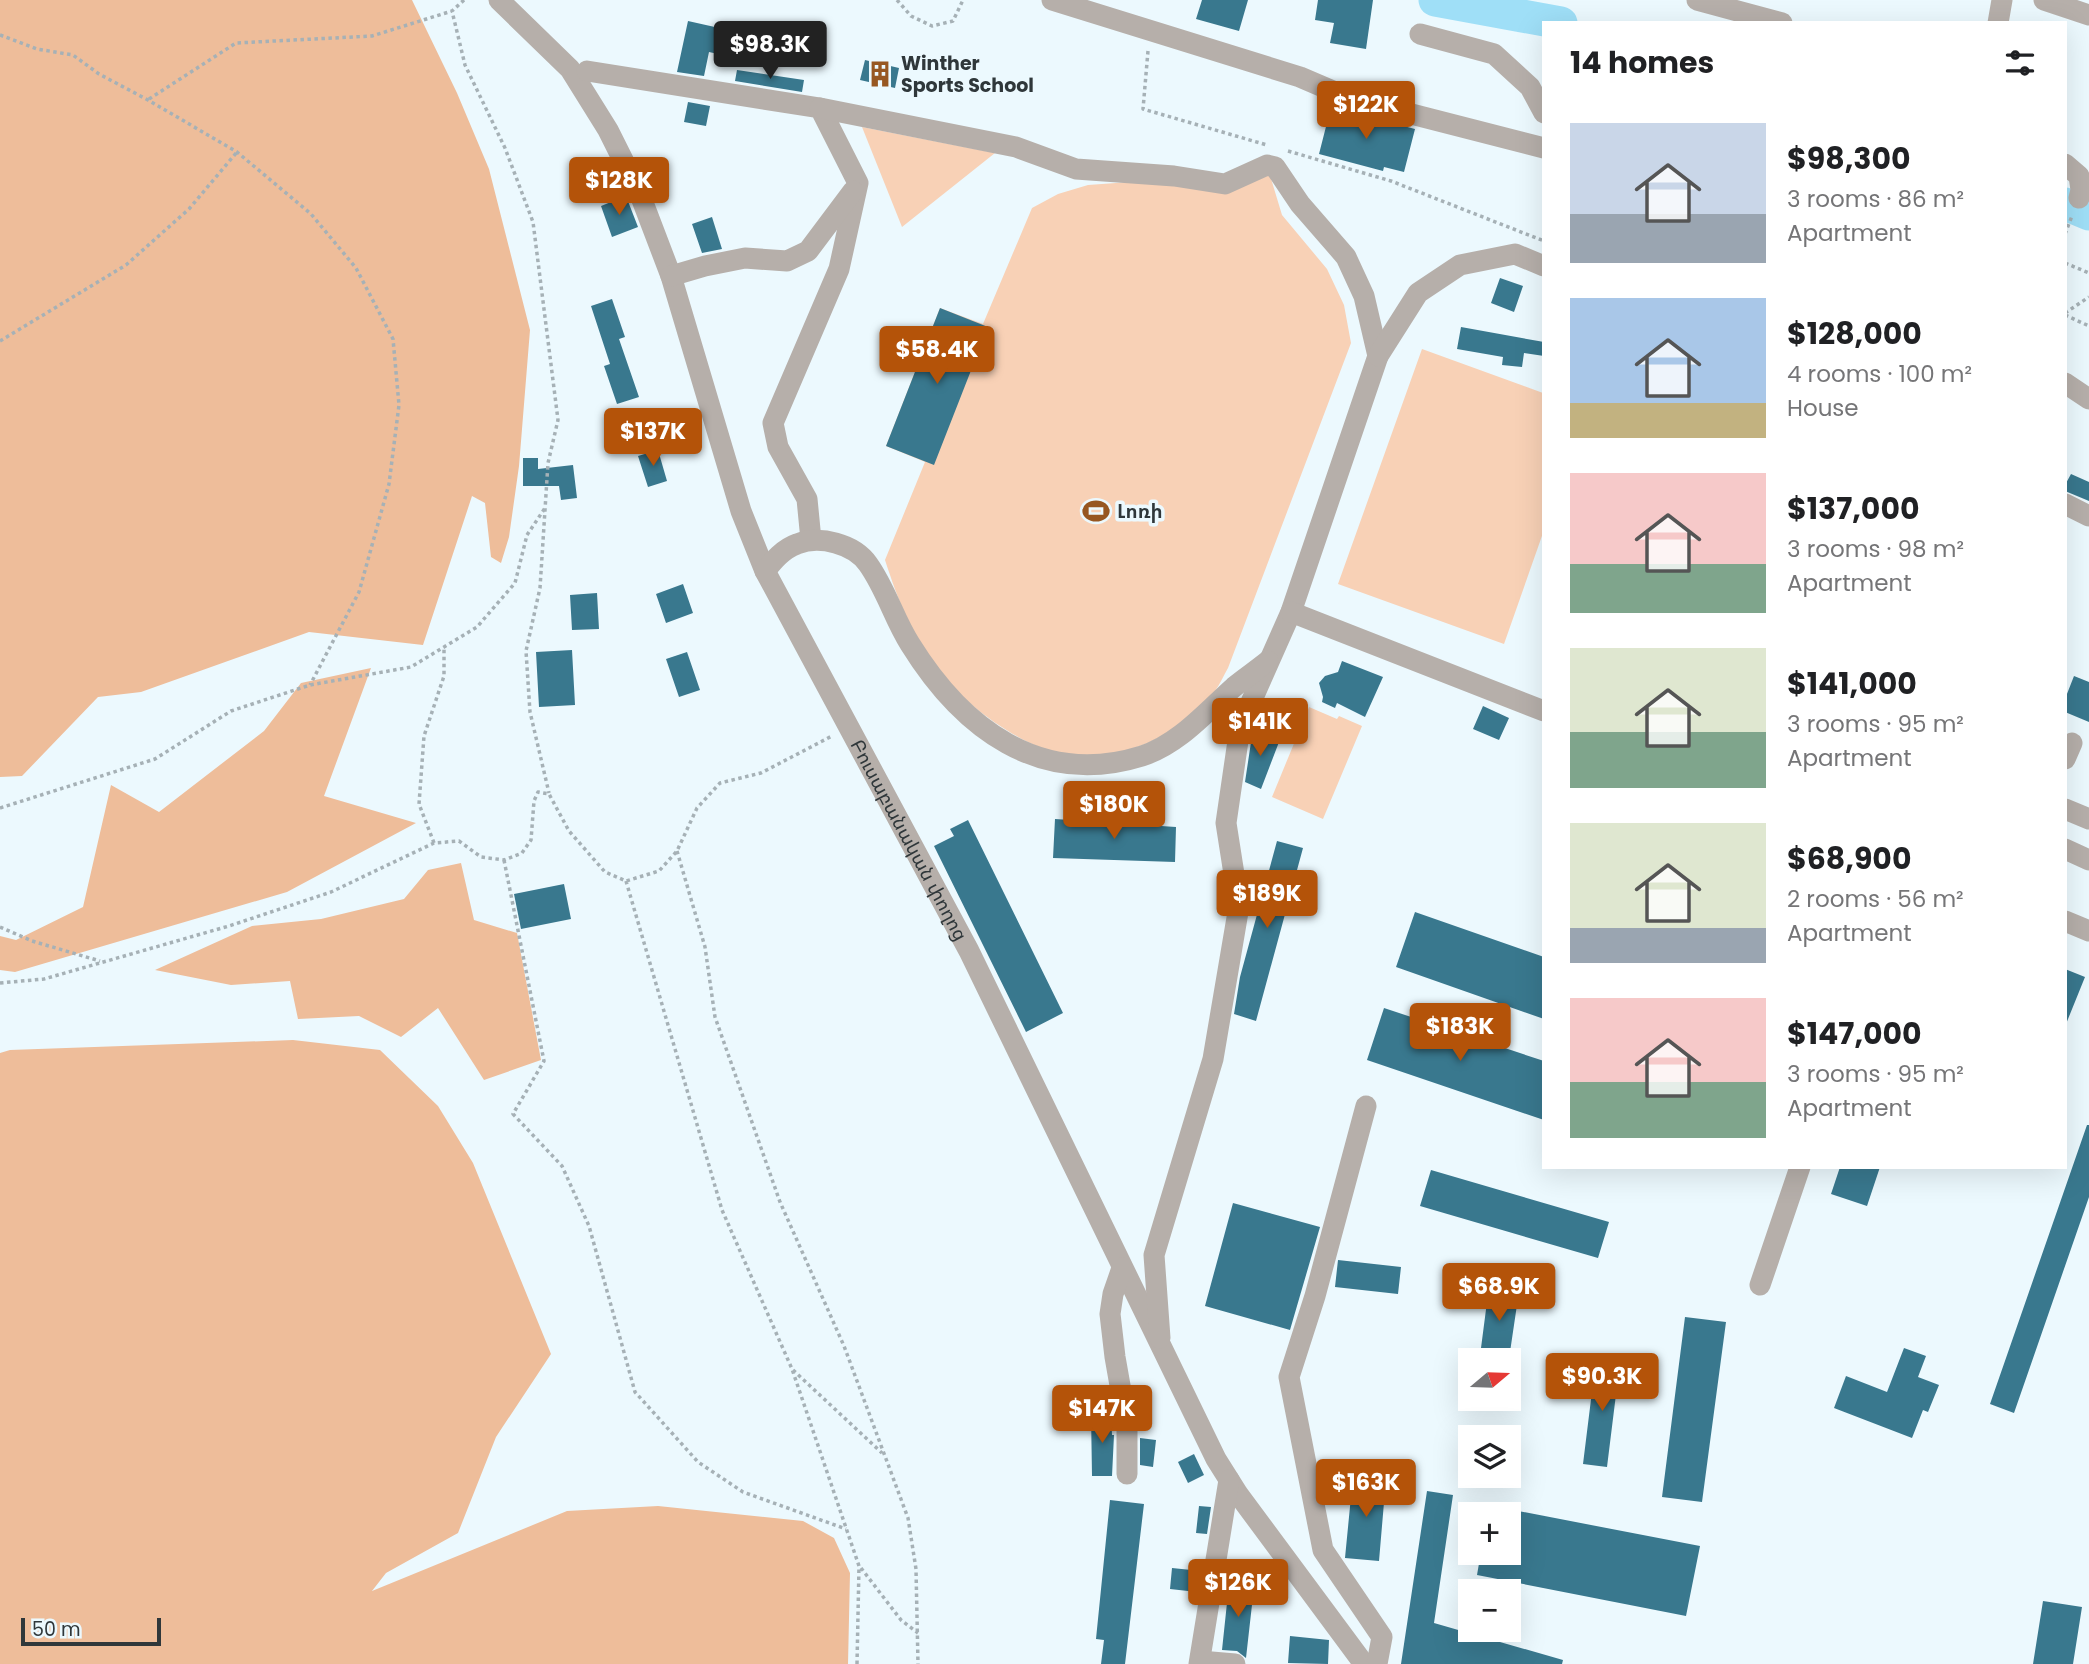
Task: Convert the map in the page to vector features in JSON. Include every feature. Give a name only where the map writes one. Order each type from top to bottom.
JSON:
[{"type":"street","name":"Բուսաբանական փողոց","points":[[499,0],[570,69],[602,119],[639,192],[671,276],[741,511],[765,571],[975,964],[1216,1459],[1364,1664]]},
{"type":"street","points":[[1052,0],[1300,77],[1349,98],[1542,147]]},
{"type":"street","points":[[1697,0],[1775,21]]},
{"type":"street","points":[[1998,21],[2002,0]]},
{"type":"street","points":[[2044,0],[2089,15]]},
{"type":"street","points":[[1420,34],[1494,54],[1530,87],[1542,109]]},
{"type":"street","points":[[587,71],[821,108],[1016,147],[1076,169],[1174,176],[1225,184],[1267,165],[1275,167],[1300,204],[1346,257],[1364,296],[1378,356]]},
{"type":"street","points":[[811,540],[807,499],[778,447],[773,423],[839,270],[858,183],[821,108]]},
{"type":"street","points":[[2067,166],[2079,176],[2079,198]]},
{"type":"street","points":[[671,276],[745,258],[787,261],[808,251],[858,183]]},
{"type":"street","points":[[1160,1347],[1154,1255],[1213,1059],[1239,906],[1226,823],[1240,727],[1291,612],[1378,356],[1418,293],[1460,265],[1515,254],[1542,265]]},
{"type":"street","points":[[2067,384],[2089,399]]},
{"type":"street","points":[[2067,505],[2089,516]]},
{"type":"street","points":[[765,571],[779,555],[795,544],[811,540],[850,548],[867,562],[909,643],[932,677],[986,731],[1024,754],[1061,764],[1108,765],[1144,755],[1177,738],[1269,660]]},
{"type":"street","points":[[1291,612],[1542,710]]},
{"type":"street","points":[[2067,809],[2089,819]]},
{"type":"street","points":[[2067,850],[2089,860]]},
{"type":"street","points":[[2067,922],[2089,930]]},
{"type":"street","points":[[1366,1106],[1315,1296],[1289,1377],[1324,1550],[1382,1637],[1377,1664]]},
{"type":"street","points":[[1760,1285],[1799,1169]]},
{"type":"street","points":[[1122,1268],[1113,1294],[1110,1314],[1127,1425],[1127,1474]]},
{"type":"street","points":[[1229,1480],[1199,1662],[1234,1664]]},
{"type":"path","points":[[148,100],[236,43],[372,36],[453,11],[464,0]]},
{"type":"path","points":[[897,0],[911,16],[932,26],[953,21],[963,0]]},
{"type":"path","points":[[453,11],[465,65],[506,148],[533,222],[558,420],[548,463],[540,588],[526,651],[530,712],[549,794],[569,831],[606,872],[626,881],[659,871],[677,851],[697,808],[720,783],[761,773],[849,727]]},
{"type":"path","points":[[1142,115],[1150,30]]},
{"type":"path","points":[[0,35],[37,49],[73,55],[99,74],[237,152],[311,214],[356,268],[393,339],[399,405],[389,485],[359,592],[310,685]]},
{"type":"path","points":[[1143,109],[1273,147]]},
{"type":"path","points":[[1287,151],[1391,181],[1542,240]]},
{"type":"path","points":[[0,341],[127,265],[189,209],[237,152]]},
{"type":"path","points":[[2067,230],[2070,224]]},
{"type":"path","points":[[2067,264],[2089,273]]},
{"type":"path","points":[[2067,313],[2089,297]]},
{"type":"path","points":[[2067,315],[2088,324]]},
{"type":"path","points":[[0,808],[155,760],[231,711],[310,685],[411,667],[477,627],[515,583],[527,535],[546,506]]},
{"type":"path","points":[[434,843],[419,804],[424,736],[444,676],[444,647]]},
{"type":"path","points":[[0,983],[44,979],[229,926],[331,892],[434,843],[459,841],[481,857],[504,860],[522,853],[531,840],[534,801],[538,792],[549,794]]},
{"type":"path","points":[[677,851],[705,947],[715,1017],[779,1202],[844,1346],[908,1518],[916,1569],[918,1664]]},
{"type":"path","points":[[504,860],[544,1060],[513,1114],[562,1167],[589,1226],[635,1392],[698,1462],[743,1492],[846,1529]]},
{"type":"path","points":[[626,881],[723,1210],[792,1369],[859,1566],[901,1620],[918,1633]]},
{"type":"path","points":[[0,927],[32,941],[102,962]]},
{"type":"path","points":[[792,1369],[884,1454]]},
{"type":"path","points":[[857,1664],[859,1566]]},
{"type":"shaded area","points":[[0,0],[412,0],[457,93],[489,169],[530,330],[519,466],[509,537],[501,563],[491,557],[485,503],[472,496],[423,645],[309,632],[141,692],[98,697],[22,776],[0,777]]},
{"type":"shaded area","points":[[862,127],[995,153],[902,227]]},
{"type":"shaded area","name":"Լոռի","points":[[1269,172],[1282,215],[1327,269],[1344,305],[1351,343],[1228,668],[1215,691],[1201,707],[1185,721],[1148,743],[1106,755],[1085,757],[1064,755],[1030,743],[978,710],[938,670],[913,631],[885,560],[925,462],[886,446],[940,308],[983,324],[1032,208],[1058,194],[1088,185]]},
{"type":"shaded area","points":[[1422,349],[1542,393],[1542,536],[1504,644],[1338,584]]},
{"type":"shaded area","points":[[371,668],[324,796],[416,823],[287,892],[15,972],[0,970],[0,936],[16,940],[83,907],[111,785],[159,812],[264,731],[301,683]]},
{"type":"shaded area","points":[[1309,707],[1362,726],[1323,819],[1272,797]]},
{"type":"shaded area","points":[[461,863],[474,920],[517,933],[541,1060],[484,1080],[438,1008],[401,1037],[359,1016],[298,1019],[290,981],[231,985],[155,970],[252,926],[321,919],[404,899],[428,870]]},
{"type":"shaded area","points":[[293,1040],[380,1050],[438,1106],[473,1163],[551,1354],[496,1437],[458,1533],[386,1573],[372,1591],[567,1511],[658,1506],[803,1521],[834,1538],[850,1573],[848,1664],[0,1664],[0,1053],[10,1050]]},
{"type":"building","points":[[1202,0],[1248,0],[1239,31],[1196,19]]},
{"type":"building","points":[[1318,0],[1373,0],[1366,49],[1330,43],[1334,23],[1315,20]]},
{"type":"building","points":[[688,21],[746,34],[741,59],[709,52],[704,76],[677,72]]},
{"type":"building","name":"Winther Sports School","points":[[865,60],[899,68],[895,88],[860,80]]},
{"type":"building","points":[[737,70],[804,80],[802,92],[735,81]]},
{"type":"building","points":[[688,102],[710,106],[706,126],[684,122]]},
{"type":"building","points":[[1331,107],[1415,129],[1404,172],[1384,167],[1383,171],[1319,154]]},
{"type":"building","points":[[626,196],[638,227],[612,237],[601,206]]},
{"type":"building","points":[[712,217],[722,249],[702,253],[692,224]]},
{"type":"building","points":[[1500,278],[1523,286],[1514,312],[1491,303]]},
{"type":"building","points":[[612,299],[625,337],[619,339],[639,397],[617,404],[604,366],[610,364],[591,306]]},
{"type":"building","points":[[940,308],[988,327],[934,465],[886,446]]},
{"type":"building","points":[[1461,327],[1542,342],[1542,356],[1524,353],[1522,367],[1502,365],[1503,357],[1457,349]]},
{"type":"building","points":[[658,450],[667,481],[648,487],[638,456]]},
{"type":"building","points":[[523,458],[538,458],[538,469],[573,465],[577,498],[561,500],[559,486],[523,486]]},
{"type":"building","points":[[2071,474],[2089,482],[2089,501],[2067,492],[2067,481]]},
{"type":"building","points":[[683,584],[693,613],[666,623],[656,594]]},
{"type":"building","points":[[597,593],[599,629],[572,630],[570,595]]},
{"type":"building","points":[[572,650],[575,705],[539,707],[536,652]]},
{"type":"building","points":[[687,652],[700,690],[679,697],[666,659]]},
{"type":"building","points":[[1342,661],[1383,677],[1365,717],[1337,703],[1335,708],[1322,702],[1319,683],[1325,676],[1338,672]]},
{"type":"building","points":[[2074,676],[2089,682],[2089,722],[2067,713],[2067,694]]},
{"type":"building","points":[[1483,706],[1509,718],[1499,740],[1473,729]]},
{"type":"building","points":[[1253,729],[1279,742],[1261,789],[1245,782]]},
{"type":"building","points":[[1055,819],[1176,827],[1175,862],[1053,858]]},
{"type":"building","points":[[968,820],[1063,1013],[1026,1032],[934,846],[954,836],[950,829]]},
{"type":"building","points":[[1277,841],[1303,848],[1256,1021],[1234,1014],[1240,977]]},
{"type":"building","points":[[564,884],[571,919],[521,929],[514,894]]},
{"type":"building","points":[[1415,912],[1542,956],[1542,1018],[1396,967]]},
{"type":"building","points":[[2067,970],[2085,977],[2067,1022]]},
{"type":"building","points":[[1384,1008],[1542,1060],[1542,1119],[1367,1060]]},
{"type":"building","points":[[2087,1125],[2089,1197],[2014,1413],[1990,1404]]},
{"type":"building","points":[[1839,1169],[1879,1169],[1867,1206],[1831,1194]]},
{"type":"building","points":[[1431,1170],[1609,1222],[1598,1258],[1420,1206]]},
{"type":"building","points":[[1233,1203],[1320,1227],[1290,1330],[1205,1306]]},
{"type":"building","points":[[1338,1260],[1401,1267],[1398,1294],[1335,1287]]},
{"type":"building","points":[[1488,1294],[1518,1298],[1511,1348],[1481,1348]]},
{"type":"building","points":[[1685,1317],[1726,1322],[1702,1502],[1662,1497]]},
{"type":"building","points":[[1904,1348],[1926,1356],[1918,1377],[1939,1385],[1928,1412],[1923,1410],[1912,1438],[1834,1408],[1846,1376],[1887,1392]]},
{"type":"building","points":[[1596,1359],[1620,1362],[1607,1467],[1583,1464]]},
{"type":"building","points":[[1091,1413],[1111,1413],[1114,1435],[1112,1476],[1092,1476]]},
{"type":"building","points":[[1140,1438],[1156,1440],[1153,1467],[1140,1465]]},
{"type":"building","points":[[1194,1454],[1204,1475],[1188,1483],[1178,1462]]},
{"type":"building","points":[[1353,1476],[1386,1479],[1379,1561],[1345,1558]]},
{"type":"building","points":[[1427,1491],[1453,1495],[1434,1623],[1458,1630],[1458,1642],[1500,1642],[1563,1660],[1562,1664],[1401,1664]]},
{"type":"building","points":[[1110,1500],[1144,1504],[1125,1664],[1101,1664],[1104,1640],[1096,1639]]},
{"type":"building","points":[[1199,1506],[1211,1507],[1207,1534],[1196,1533]]},
{"type":"building","points":[[1521,1512],[1700,1546],[1686,1616],[1521,1584],[1521,1579],[1497,1579],[1477,1575],[1479,1565],[1521,1565]]},
{"type":"building","points":[[1172,1568],[1201,1571],[1197,1592],[1170,1589]]},
{"type":"building","points":[[1229,1584],[1254,1587],[1246,1658],[1237,1651],[1222,1650]]},
{"type":"building","points":[[2043,1601],[2082,1607],[2073,1664],[2033,1664]]},
{"type":"building","points":[[1290,1636],[1329,1640],[1328,1664],[1288,1663]]},
{"type":"waterway","points":[[1435,0],[1550,21]]},
{"type":"waterway","points":[[2067,205],[2089,214]]},
{"type":"place","name":"Winther Sports School","points":[[880,74]]},
{"type":"place","name":"Լոռի","points":[[1096,511]]}]
